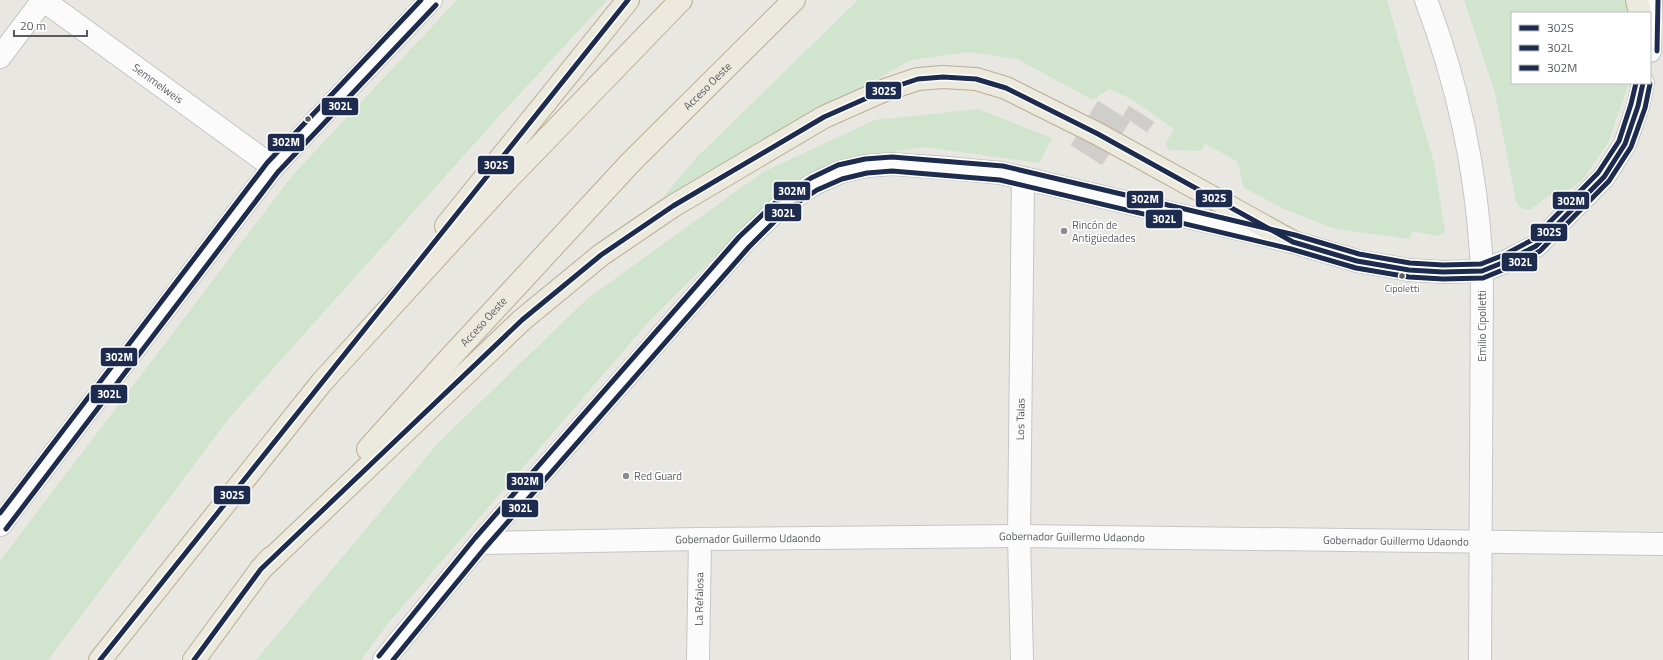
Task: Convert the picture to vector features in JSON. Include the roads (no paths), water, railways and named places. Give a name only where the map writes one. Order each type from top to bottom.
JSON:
[{"type":"highway","points":[[100,660],[628,0]]},
{"type":"highway","points":[[322,382],[504,183],[681,0]]},
{"type":"highway","name":"Acceso Oeste","points":[[194,660],[261,569],[448,360],[631,162],[794,0]]},
{"type":"highway","points":[[1637,0],[1640,12]]},
{"type":"highway","points":[[261,569],[522,320],[602,255],[673,206],[824,117],[885,90],[918,79],[943,77],[976,80],[1006,88],[1098,134],[1293,242]]},
{"type":"street","points":[[0,57],[43,0]]},
{"type":"street","name":"Semmelweis","points":[[43,0],[273,167]]},
{"type":"street","points":[[0,525],[273,167],[431,0]]},
{"type":"street","name":"Emilio Cipolletti","points":[[1426,0],[1446,56],[1460,110],[1477,201],[1480,231],[1482,271],[1482,541],[1480,660]]},
{"type":"street","points":[[1651,0],[1651,12]]},
{"type":"street","points":[[384,660],[480,543],[744,242],[781,206],[814,184],[840,172],[866,166],[892,164],[986,172],[1023,178],[1293,242],[1357,261],[1409,270],[1443,272],[1482,271],[1507,261],[1536,246],[1604,177],[1625,144],[1638,106],[1643,84]]},
{"type":"street","name":"Los Talas","points":[[1022,660],[1020,536],[1023,178]]},
{"type":"street","name":"Gobernador Guillermo Udaondo","points":[[480,543],[1020,536],[1663,544]]},
{"type":"street","name":"La Refalosa","points":[[698,660],[700,539]]},
{"type":"place","name":"Rincón de Antigüedades","points":[[1064,231]]},
{"type":"place","name":"Cipoletti","points":[[1402,276]]},
{"type":"place","name":"Red Guard","points":[[626,476]]}]
